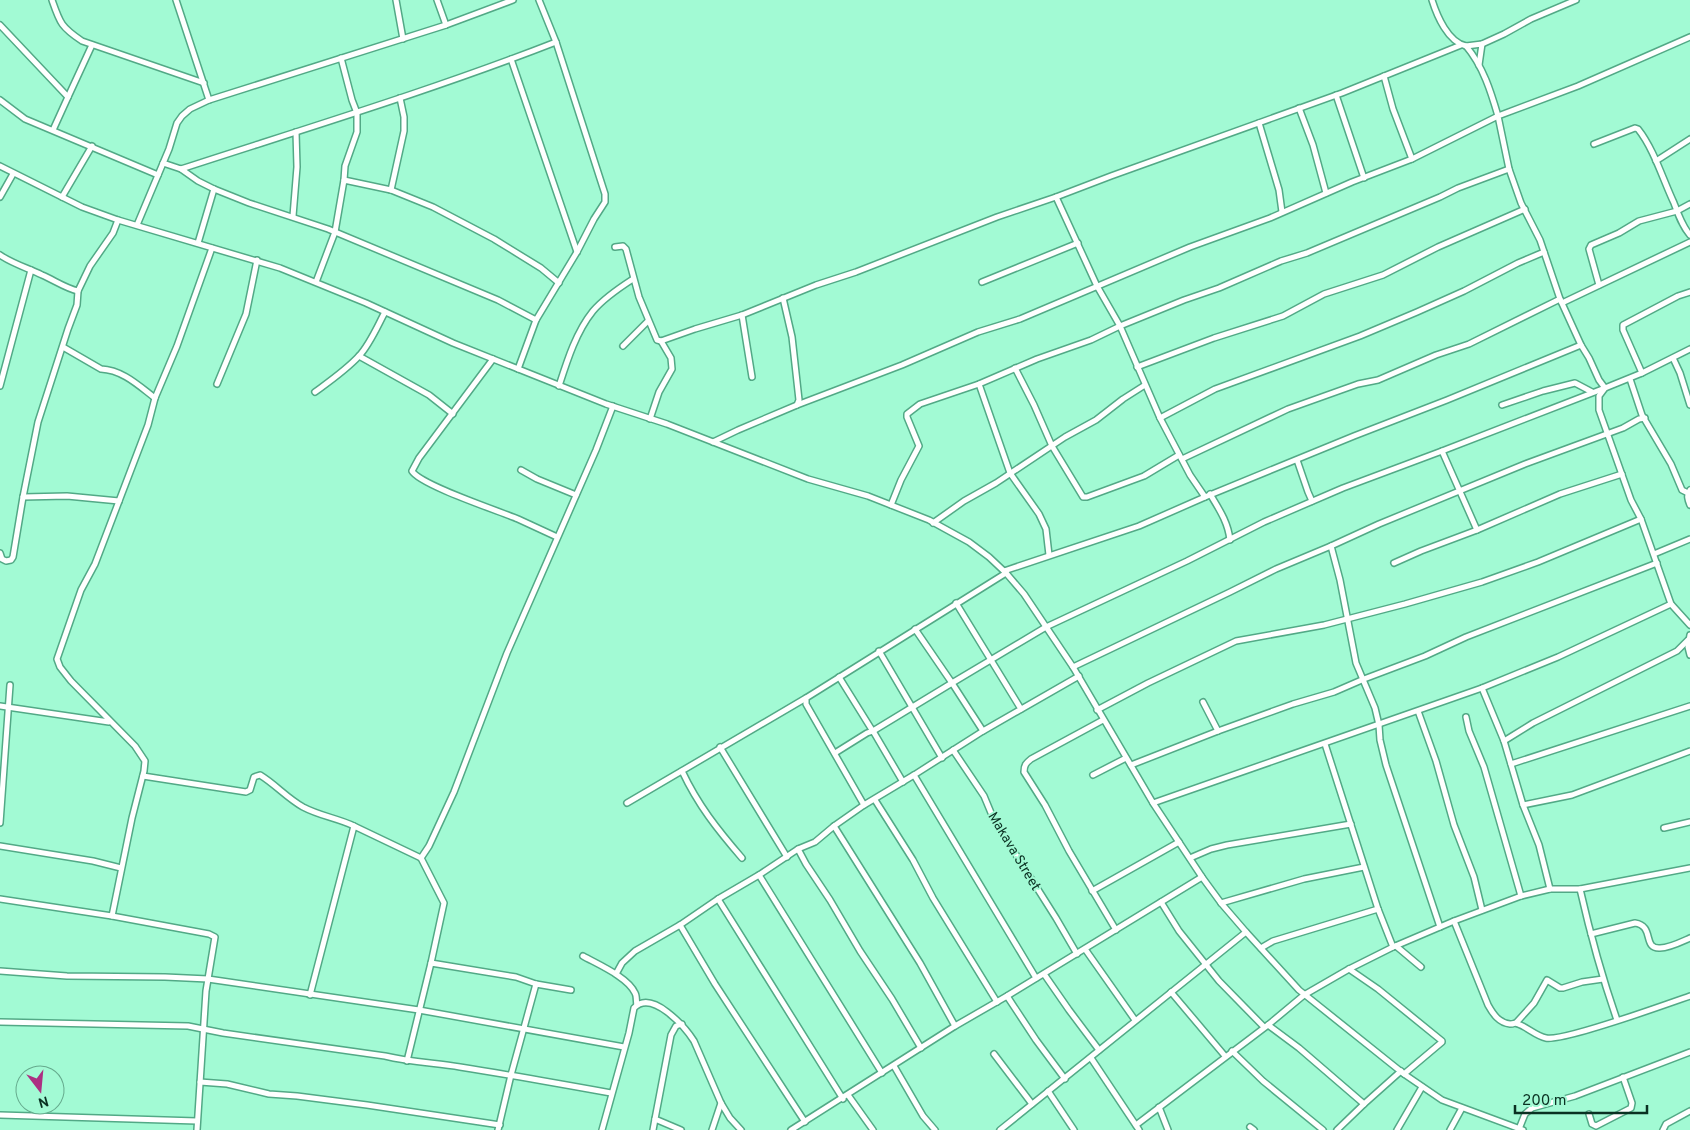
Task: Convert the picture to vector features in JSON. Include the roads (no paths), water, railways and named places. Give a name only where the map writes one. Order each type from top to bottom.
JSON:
[{"type":"street","points":[[52,0],[59,20],[66,30],[82,41],[204,83]]},
{"type":"street","points":[[176,0],[209,100]]},
{"type":"street","points":[[396,0],[404,39]]},
{"type":"street","points":[[437,0],[446,25]]},
{"type":"street","points":[[136,225],[163,163],[177,123],[190,109],[209,100],[404,39],[513,0]]},
{"type":"street","points":[[518,369],[536,320],[605,202],[605,194],[556,42],[539,0]]},
{"type":"street","points":[[1432,0],[1436,14],[1450,36],[1464,45],[1479,65],[1494,100],[1509,169],[1544,252],[1561,301],[1581,345],[1590,358],[1599,380],[1605,388]]},
{"type":"street","points":[[661,341],[695,328],[742,315],[1033,204],[1336,95],[1464,45],[1482,44],[1531,19],[1576,0]]},
{"type":"street","points":[[0,25],[68,97]]},
{"type":"street","points":[[713,442],[797,405],[902,365],[978,332],[1020,319],[1203,242],[1270,218],[1326,193],[1412,159],[1498,116],[1578,86],[1690,37]]},
{"type":"street","points":[[181,170],[357,113],[556,42]]},
{"type":"street","points":[[1479,65],[1482,44]]},
{"type":"street","points":[[53,130],[92,45]]},
{"type":"street","points":[[316,282],[335,232],[345,166],[357,132],[357,113],[342,58]]},
{"type":"street","points":[[511,59],[577,252]]},
{"type":"street","points":[[1384,76],[1393,109],[1412,159]]},
{"type":"street","points":[[1336,95],[1364,178]]},
{"type":"street","points":[[391,190],[404,131],[404,117],[400,98]]},
{"type":"street","points":[[0,100],[25,118],[158,175]]},
{"type":"street","points":[[1299,108],[1313,145],[1326,193]]},
{"type":"street","points":[[1259,123],[1279,190],[1282,212]]},
{"type":"street","points":[[1594,144],[1635,128],[1638,129],[1656,161],[1677,211],[1690,235]]},
{"type":"street","points":[[293,216],[297,167],[296,132]]},
{"type":"street","points":[[1656,161],[1690,139]]},
{"type":"street","points":[[62,197],[92,146]]},
{"type":"street","points":[[163,163],[181,170],[214,189],[335,232],[498,300],[536,320]]},
{"type":"street","points":[[0,166],[82,207],[118,220],[257,260],[316,282],[559,386],[650,418],[808,479],[868,496],[933,523],[969,542],[1005,572],[1024,594],[1079,676],[1097,710],[1153,803],[1221,903],[1304,995],[1402,1072],[1442,1100],[1521,1129],[1525,1114],[1532,1108],[1575,1096],[1690,1052]]},
{"type":"street","points":[[891,506],[901,480],[920,446],[906,417],[908,412],[920,404],[978,384],[1091,340],[1120,326],[1307,253],[1458,188],[1509,169]]},
{"type":"street","points":[[0,197],[13,174]]},
{"type":"street","points":[[344,180],[391,190],[433,207],[494,239],[542,268],[559,283]]},
{"type":"street","points":[[198,243],[214,189]]},
{"type":"street","points":[[1056,197],[1097,286],[1120,326],[1160,418],[1180,457],[1223,517],[1228,528],[1230,540]]},
{"type":"street","points":[[1599,285],[1589,248],[1591,245],[1619,233],[1639,221],[1677,211],[1690,204]]},
{"type":"street","points":[[1137,367],[1214,338],[1283,316],[1324,294],[1383,275],[1438,247],[1525,210]]},
{"type":"street","points":[[0,553],[2,559],[6,561],[11,560],[13,557],[38,422],[77,305],[78,291],[90,266],[114,233],[118,220]]},
{"type":"street","points":[[1015,368],[1052,446],[1080,494],[1087,498],[1144,476],[1180,457],[1288,408],[1358,384],[1378,380],[1436,355],[1469,344],[1690,242]]},
{"type":"street","points":[[982,282],[1078,243]]},
{"type":"street","points":[[615,247],[623,246],[626,249],[633,279],[648,322],[657,340],[661,341],[671,358],[672,369],[659,392],[650,418]]},
{"type":"street","points":[[112,916],[145,764],[143,757],[135,746],[109,722],[60,668],[58,659],[81,590],[95,564],[148,425],[154,398],[178,346],[212,248]]},
{"type":"street","points":[[1160,418],[1215,389],[1360,336],[1430,307],[1544,252]]},
{"type":"street","points":[[0,255],[10,262],[78,291]]},
{"type":"street","points":[[217,384],[246,314],[257,260]]},
{"type":"street","points":[[0,386],[31,270]]},
{"type":"street","points":[[559,386],[568,359],[593,310],[616,290],[633,279]]},
{"type":"street","points":[[1642,373],[1623,330],[1624,325],[1678,296],[1690,292]]},
{"type":"street","points":[[783,298],[792,336],[799,400],[797,405]]},
{"type":"street","points":[[315,392],[340,374],[359,356],[374,334],[385,312]]},
{"type":"street","points":[[742,315],[752,378]]},
{"type":"street","points":[[623,346],[648,322]]},
{"type":"street","points":[[627,803],[806,698],[1005,572],[1049,555],[1138,526],[1207,496],[1581,345]]},
{"type":"street","points":[[63,347],[101,369],[123,374],[154,398]]},
{"type":"street","points":[[835,753],[1046,626],[1230,540],[1264,522],[1312,501],[1630,379],[1690,348]]},
{"type":"street","points":[[359,356],[417,388],[453,414]]},
{"type":"street","points":[[1673,358],[1690,405]]},
{"type":"street","points":[[493,359],[419,458],[413,468],[413,473],[438,488],[519,519],[557,537]]},
{"type":"street","points":[[1630,379],[1639,410],[1670,464],[1682,490],[1689,491],[1690,505]]},
{"type":"street","points":[[1502,405],[1543,391],[1575,383],[1592,392]]},
{"type":"street","points":[[978,384],[1010,473],[1039,514],[1046,529],[1049,555]]},
{"type":"street","points":[[933,523],[964,501],[1096,420],[1122,399],[1145,385]]},
{"type":"street","points":[[1605,388],[1599,396],[1599,410],[1607,434],[1631,500],[1641,519],[1671,604],[1690,625]]},
{"type":"street","points":[[421,858],[429,846],[454,792],[507,653],[596,450],[613,406]]},
{"type":"street","points":[[1073,668],[1276,569],[1460,490],[1623,428],[1638,419],[1645,418]]},
{"type":"street","points":[[1442,451],[1477,530]]},
{"type":"street","points":[[1297,460],[1312,501]]},
{"type":"street","points":[[521,470],[537,479],[576,495]]},
{"type":"street","points":[[1394,563],[1560,494],[1622,474]]},
{"type":"street","points":[[23,497],[66,496],[119,501]]},
{"type":"street","points":[[1097,710],[1148,683],[1236,641],[1324,625],[1482,582],[1538,562],[1641,519]]},
{"type":"street","points":[[1654,554],[1690,539]]},
{"type":"street","points":[[1330,546],[1340,580],[1356,663],[1364,679],[1380,725],[1380,740],[1388,774],[1440,927]]},
{"type":"street","points":[[1131,766],[1218,731],[1334,692],[1425,656],[1466,637],[1657,563]]},
{"type":"street","points":[[956,603],[1020,710]]},
{"type":"street","points":[[1153,803],[1482,688],[1558,657],[1671,604]]},
{"type":"street","points":[[915,629],[983,731]]},
{"type":"street","points":[[1504,741],[1534,723],[1676,651],[1689,637]]},
{"type":"street","points":[[1689,637],[1688,647],[1690,655]]},
{"type":"street","points":[[879,651],[942,758]]},
{"type":"street","points":[[616,974],[622,963],[635,951],[680,925],[798,849],[815,842],[864,805],[875,800],[983,731],[1079,676]]},
{"type":"street","points":[[838,677],[903,782]]},
{"type":"street","points":[[0,823],[2,753],[10,685]]},
{"type":"street","points":[[1482,688],[1504,741],[1539,845],[1550,889]]},
{"type":"street","points":[[806,698],[806,704],[864,805]]},
{"type":"street","points":[[1203,702],[1218,731]]},
{"type":"street","points":[[0,706],[109,722]]},
{"type":"street","points":[[1511,764],[1690,706]]},
{"type":"street","points":[[1418,711],[1436,761],[1454,825],[1474,877],[1482,910]]},
{"type":"street","points":[[1466,717],[1469,731],[1487,776],[1521,896]]},
{"type":"street","points":[[1103,720],[1031,759],[1025,764],[1024,772],[1045,805],[1069,851],[1116,930]]},
{"type":"street","points":[[1325,744],[1378,910],[1394,947],[1422,967]]},
{"type":"street","points":[[720,748],[787,857]]},
{"type":"street","name":"Makava Street","points":[[953,750],[984,796],[994,820],[1056,918],[1076,954]]},
{"type":"street","points":[[1524,805],[1572,796],[1690,751]]},
{"type":"street","points":[[1093,775],[1126,758]]},
{"type":"street","points":[[682,771],[691,790],[713,824],[742,858]]},
{"type":"street","points":[[142,776],[246,792],[250,790],[254,777],[260,775],[302,806],[317,814],[337,818],[421,858],[444,903],[407,1061]]},
{"type":"street","points":[[914,775],[1036,978]]},
{"type":"street","points":[[875,800],[913,860],[932,898],[997,1002]]},
{"type":"street","points":[[1664,828],[1690,822]]},
{"type":"street","points":[[1190,858],[1211,849],[1227,845],[1351,824]]},
{"type":"street","points":[[310,994],[354,826]]},
{"type":"street","points":[[834,826],[920,963],[956,1026]]},
{"type":"street","points":[[1092,891],[1179,842]]},
{"type":"street","points":[[0,846],[93,861],[121,868]]},
{"type":"street","points":[[798,849],[921,1048]]},
{"type":"street","points":[[1221,903],[1304,879],[1364,867]]},
{"type":"street","points":[[1091,1058],[1137,1127],[1159,1107],[1304,995],[1349,969],[1394,947],[1454,921],[1521,896],[1550,889],[1580,889],[1690,868]]},
{"type":"street","points":[[759,875],[882,1073]]},
{"type":"street","points":[[791,1130],[956,1026],[1202,877]]},
{"type":"street","points":[[1580,889],[1590,934],[1617,1020]]},
{"type":"street","points":[[0,899],[112,916],[213,936],[215,940],[208,978],[200,1082],[199,1130]]},
{"type":"street","points":[[718,899],[845,1097],[873,1130]]},
{"type":"street","points":[[1161,902],[1179,931],[1219,981],[1266,1026],[1299,1048],[1364,1104]]},
{"type":"street","points":[[1261,948],[1274,941],[1378,910]]},
{"type":"street","points":[[1454,921],[1488,1005],[1494,1015],[1508,1023],[1516,1023],[1546,1038],[1554,1038],[1617,1020],[1690,996]]},
{"type":"street","points":[[1590,934],[1635,923],[1642,924],[1650,944],[1656,948],[1662,949],[1690,938]]},
{"type":"street","points":[[680,925],[715,984],[805,1122]]},
{"type":"street","points":[[1000,1130],[1246,932]]},
{"type":"street","points":[[1085,949],[1135,1020]]},
{"type":"street","points":[[582,956],[624,980],[635,993],[637,1005]]},
{"type":"street","points":[[431,964],[516,978],[536,984],[571,990]]},
{"type":"street","points":[[1338,1130],[1364,1104],[1442,1042],[1378,989],[1349,969]]},
{"type":"street","points":[[0,971],[67,976],[208,978],[419,1010],[624,1047]]},
{"type":"street","points":[[1044,974],[1100,1050]]},
{"type":"street","points":[[1516,1023],[1534,1002],[1546,980],[1563,988],[1582,982],[1603,979]]},
{"type":"street","points":[[200,1082],[227,1084],[269,1094],[366,1105],[499,1127],[536,984]]},
{"type":"street","points":[[1171,992],[1225,1056]]},
{"type":"street","points":[[1007,996],[1065,1079]]},
{"type":"street","points":[[602,1130],[629,1033],[634,1008],[645,1003],[658,1006],[682,1024],[694,1041],[721,1103],[730,1118],[741,1130]]},
{"type":"street","points":[[0,1022],[188,1026],[407,1061],[430,1062],[611,1093]]},
{"type":"street","points":[[653,1130],[671,1034],[676,1026],[682,1024]]},
{"type":"street","points":[[1232,1051],[1263,1081],[1323,1130]]},
{"type":"street","points":[[994,1054],[1032,1104]]},
{"type":"street","points":[[894,1066],[923,1116],[935,1130]]},
{"type":"street","points":[[1589,1114],[1592,1124],[1596,1126],[1631,1108],[1632,1103],[1623,1077]]},
{"type":"street","points":[[1397,1130],[1422,1087]]},
{"type":"street","points":[[1048,1091],[1074,1130]]},
{"type":"street","points":[[712,1130],[721,1103]]},
{"type":"street","points":[[1159,1107],[1168,1130]]},
{"type":"street","points":[[1450,1130],[1462,1108]]},
{"type":"street","points":[[1663,1130],[1666,1124],[1690,1111]]},
{"type":"street","points":[[0,1115],[198,1121]]},
{"type":"street","points":[[655,1120],[681,1130]]}]
